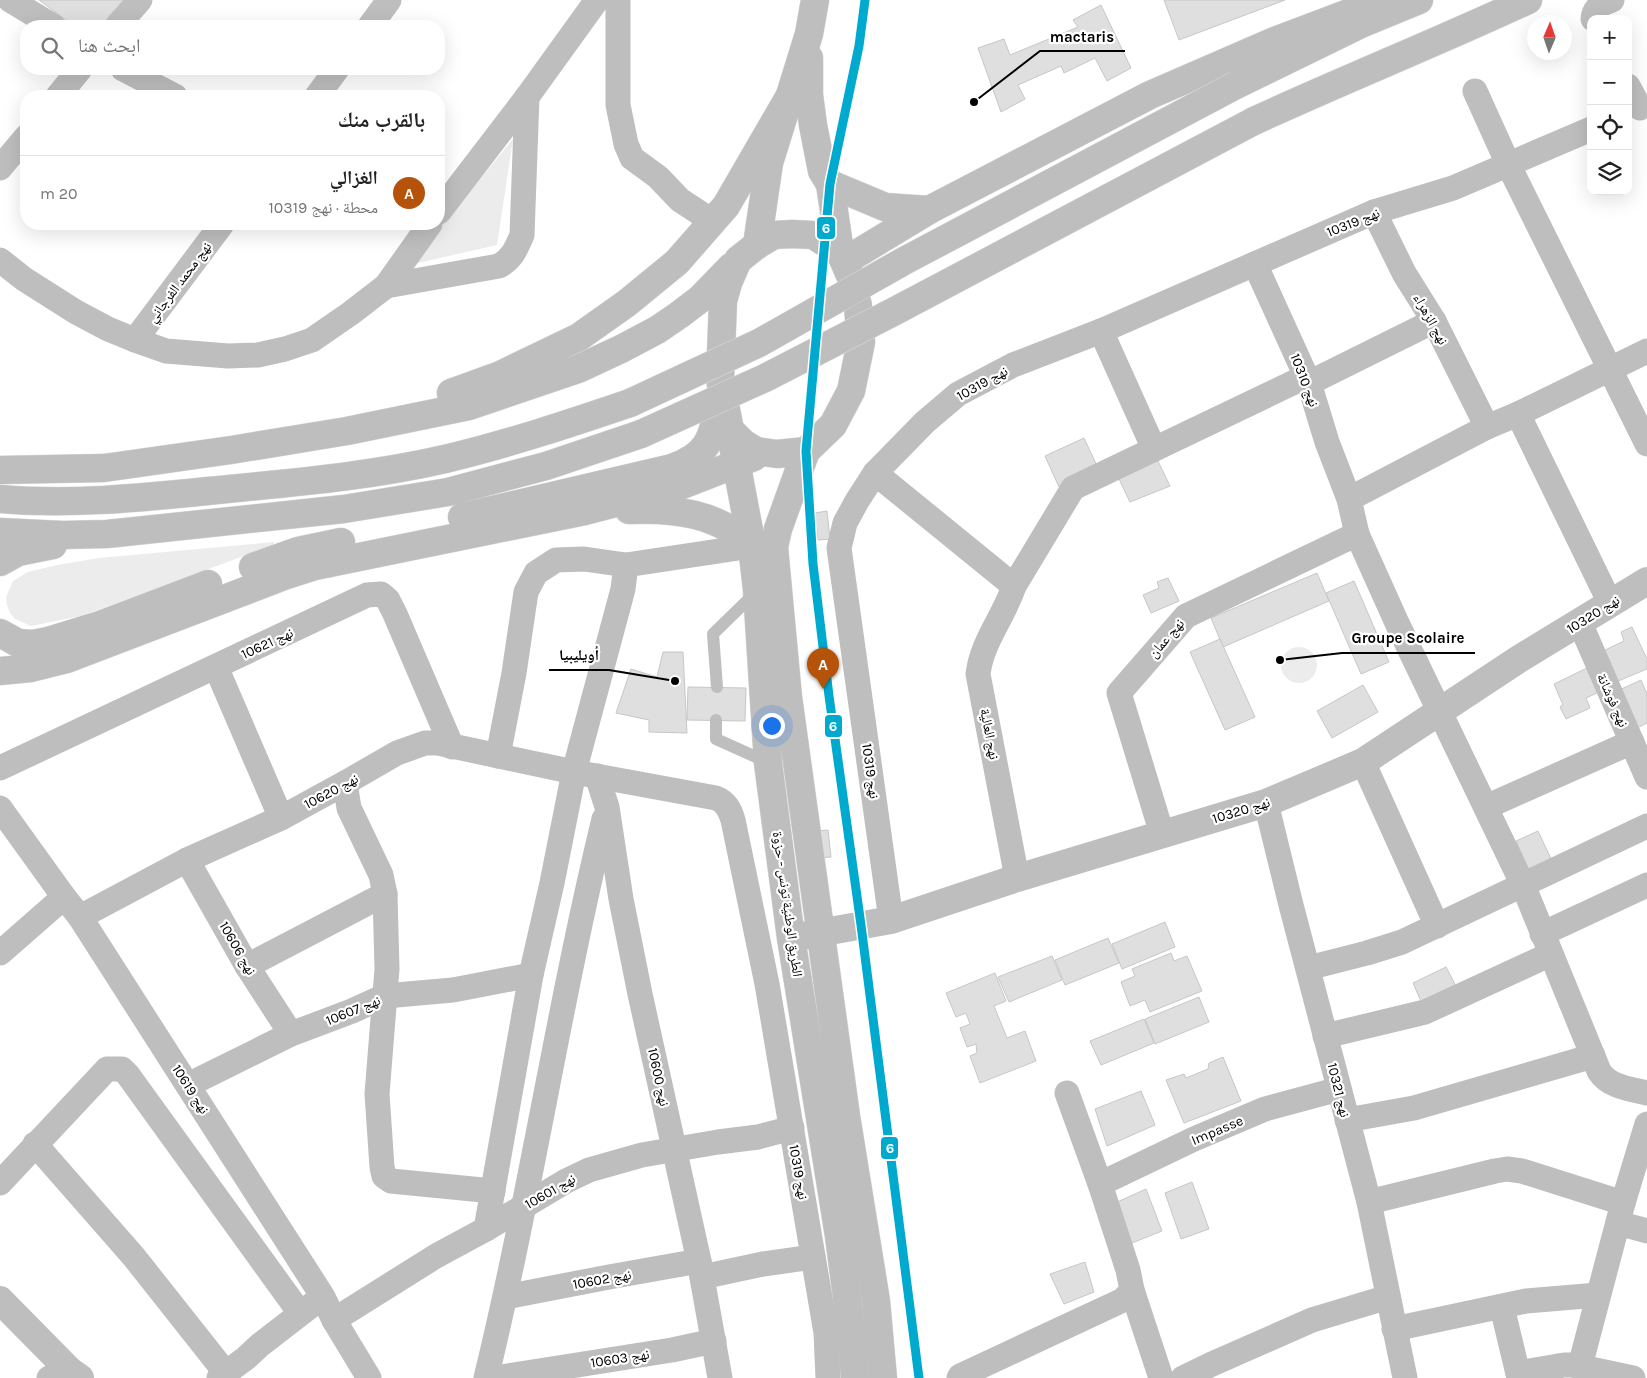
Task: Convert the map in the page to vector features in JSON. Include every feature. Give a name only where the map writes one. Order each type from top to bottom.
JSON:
[{"type":"main road","points":[[0,633],[18,643],[33,644],[48,641],[97,626],[298,551],[494,510],[672,468],[696,458],[705,448],[714,428],[722,390],[720,370],[723,301],[728,283],[747,253],[769,163],[808,34],[815,0]]},
{"type":"main road","points":[[842,257],[1150,95],[1272,42],[1383,0]]},
{"type":"main road","points":[[0,499],[19,501],[112,500],[339,478],[443,459],[534,436],[630,403],[759,343],[904,261],[1236,85],[1363,22],[1419,0]]},
{"type":"main road","points":[[0,532],[63,535],[108,534],[344,509],[448,492],[546,466],[641,434],[764,378],[895,311],[1254,121],[1322,89],[1465,30],[1528,0]]},
{"type":"main road","points":[[730,430],[742,443],[756,451],[794,453],[806,451],[833,425],[851,391],[858,362],[861,342],[858,306],[852,280],[842,257],[830,184],[822,172],[813,125],[809,95],[808,34]]},
{"type":"main road","points":[[347,431],[498,376],[579,337],[627,303],[677,262],[726,206],[788,99]]},
{"type":"main road","points":[[830,184],[885,207],[929,210]]},
{"type":"main road","points":[[0,470],[104,468],[347,431],[469,406],[578,369],[657,330],[700,299],[747,253],[774,236],[792,234],[812,235],[842,257]]},
{"type":"main road","name":"الطريق الوطنية تونس - حزوة","points":[[722,390],[752,546],[757,590],[768,763],[791,938],[838,1236],[851,1328],[855,1378]]},
{"type":"main road","name":"الطريق الوطنية تونس - حزوة","points":[[806,451],[778,529],[774,547],[788,697],[846,1116],[876,1301],[883,1378]]},
{"type":"main road","points":[[0,671],[31,668],[67,659],[284,576],[315,566],[585,511],[677,487],[736,463],[768,453]]},
{"type":"main road","points":[[585,511],[671,510],[721,523],[739,534],[752,546]]},
{"type":"main road","points":[[0,562],[18,552],[108,534]]},
{"type":"main road","name":"نهج 10320","points":[[791,938],[891,920],[1017,878],[1266,803],[1363,762],[1439,710],[1647,581]]},
{"type":"main road","points":[[0,1300],[66,1376]]},
{"type":"street","points":[[10,0],[43,20]]},
{"type":"street","points":[[122,20],[140,0]]},
{"type":"street","points":[[374,20],[389,0]]},
{"type":"street","points":[[445,204],[597,0]]},
{"type":"street","points":[[618,0],[618,105],[626,144],[632,158],[658,177],[680,200],[712,221]]},
{"type":"street","points":[[1594,15],[1595,10],[1600,5],[1612,0]]},
{"type":"street","points":[[63,90],[75,75]]},
{"type":"street","points":[[135,75],[163,90]]},
{"type":"street","points":[[322,90],[333,75]]},
{"type":"street","points":[[1475,91],[1508,164],[1647,444]]},
{"type":"street","points":[[1632,95],[1638,108]]},
{"type":"street","points":[[386,286],[499,266],[509,261],[522,235],[527,96]]},
{"type":"street","name":"نهج 10319","points":[[891,920],[839,548],[845,523],[857,500],[875,473],[925,422],[958,394],[1013,365],[1101,331],[1374,212],[1453,188],[1587,131]]},
{"type":"street","points":[[0,168],[20,144]]},
{"type":"street","name":"نهج الزهراء","points":[[1374,212],[1404,273],[1434,321],[1487,427]]},
{"type":"street","name":"نهج محمد الفرجاني","points":[[134,340],[217,230]]},
{"type":"street","points":[[0,260],[24,279],[76,312],[134,340],[166,351],[228,356],[258,355],[312,340],[386,286],[426,230]]},
{"type":"street","name":"نهج 10310","points":[[1255,264],[1307,380],[1348,499],[1357,534],[1523,885],[1599,1071],[1607,1081],[1647,1093]]},
{"type":"street","name":"نهج العالية","points":[[1017,878],[978,674],[980,659],[1012,591],[1073,488],[1434,321]]},
{"type":"street","points":[[1101,331],[1154,449]]},
{"type":"street","points":[[1348,499],[1487,427],[1647,352]]},
{"type":"street","points":[[1518,414],[1610,603]]},
{"type":"street","points":[[875,473],[1012,591]]},
{"type":"street","name":"نهج عمان","points":[[1162,834],[1119,693],[1186,616],[1357,534]]},
{"type":"street","points":[[498,756],[514,673],[526,592],[536,573],[556,560],[584,559],[626,565],[752,546]]},
{"type":"street","points":[[486,1229],[530,975],[552,883],[586,774],[626,565]]},
{"type":"street","name":"نهج 10621","points":[[0,768],[367,595],[381,594],[388,600],[395,614],[452,747]]},
{"type":"street","name":"نهج فوشانة","points":[[1580,623],[1647,777]]},
{"type":"street","points":[[216,666],[281,818]]},
{"type":"street","points":[[1486,807],[1632,742]]},
{"type":"street","name":"نهج 10620","points":[[80,918],[187,860],[281,818],[396,754],[425,743],[438,743],[586,774]]},
{"type":"street","points":[[1363,762],[1437,926]]},
{"type":"street","name":"نهج 10319","points":[[586,774],[716,798],[722,801],[730,812],[767,984],[792,1128],[826,1333],[828,1378]]},
{"type":"street","name":"نهج 10600","points":[[586,774],[606,807],[620,899],[701,1269],[720,1378]]},
{"type":"street","points":[[345,783],[349,808],[381,875],[385,894],[388,944],[377,1094],[384,1176],[391,1181],[493,1191]]},
{"type":"street","name":"نهج 10321","points":[[1266,803],[1369,1202],[1405,1378]]},
{"type":"street","points":[[486,1378],[506,1297],[579,922],[606,807]]},
{"type":"street","name":"نهج 10619","points":[[0,808],[80,918],[323,1297],[334,1320],[369,1378]]},
{"type":"street","points":[[1308,968],[1402,942],[1647,826]]},
{"type":"street","name":"نهج 10606","points":[[187,860],[247,966],[291,1034]]},
{"type":"street","points":[[1326,1036],[1425,1012],[1547,944],[1647,885]]},
{"type":"street","points":[[247,966],[385,894]]},
{"type":"street","points":[[0,953],[64,897]]},
{"type":"street","name":"نهج 10607","points":[[188,1085],[291,1034],[352,1011],[385,996],[453,990],[530,975]]},
{"type":"street","points":[[1347,1120],[1414,1108],[1593,1056]]},
{"type":"street","points":[[0,1183],[107,1069],[122,1069],[300,1313]]},
{"type":"street","name":"Impasse","points":[[1100,1184],[1194,1139],[1265,1109],[1339,1089]]},
{"type":"street","points":[[1067,1093],[1100,1184],[1160,1378]]},
{"type":"street","points":[[1580,1366],[1598,1295],[1647,1124]]},
{"type":"street","name":"نهج 10601","points":[[334,1320],[436,1256],[486,1229],[566,1181],[589,1170],[642,1154],[758,1137],[792,1128]]},
{"type":"street","points":[[35,1144],[134,1257],[222,1375],[323,1297]]},
{"type":"street","points":[[1369,1202],[1495,1170],[1507,1169],[1522,1171],[1621,1213],[1647,1231]]},
{"type":"street","name":"نهج 10602","points":[[506,1297],[609,1277],[763,1264],[813,1257]]},
{"type":"street","points":[[959,1378],[1123,1300],[1132,1290]]},
{"type":"street","points":[[1394,1329],[1526,1301],[1598,1295]]},
{"type":"street","points":[[1184,1378],[1312,1320],[1388,1297]]},
{"type":"street","points":[[1502,1307],[1518,1376],[1564,1365],[1580,1366],[1632,1378]]},
{"type":"street","name":"نهج 10603","points":[[495,1378],[672,1350],[714,1341]]},
{"type":"lane","points":[[717,688],[713,634],[757,590]]},
{"type":"lane","points":[[716,720],[716,739],[768,763]]},
{"type":"shaded area","points":[[513,139],[497,245],[409,265],[438,230],[445,230],[445,221]]},
{"type":"shaded area","points":[[274,542],[274,545],[81,616],[31,626],[15,619],[7,605],[6,597],[13,581],[28,572],[57,565],[99,558]]},
{"type":"shaded area","points":[[1299,647],[1312,652],[1317,665],[1312,678],[1299,683],[1286,678],[1281,665],[1286,652]]},
{"type":"building","points":[[39,0],[135,0],[117,20],[66,20]]},
{"type":"building","points":[[1164,0],[1285,0],[1179,40]]},
{"type":"building","points":[[1101,5],[1131,68],[1107,81],[1095,58],[1064,73],[1061,66],[1018,85],[1025,99],[1001,112],[978,48],[1004,39],[1010,55],[1078,27],[1073,20]]},
{"type":"building","points":[[1084,438],[1098,468],[1059,487],[1045,456]]},
{"type":"building","points":[[1157,459],[1170,486],[1130,502],[1119,479]]},
{"type":"building","points":[[827,511],[830,539],[818,540],[815,513]]},
{"type":"building","points":[[1317,573],[1329,601],[1223,647],[1211,618]]},
{"type":"building","points":[[1168,578],[1179,601],[1151,613],[1143,595],[1159,588],[1157,582]]},
{"type":"building","points":[[1354,581],[1389,662],[1361,674],[1326,593]]},
{"type":"building","points":[[1632,627],[1647,659],[1647,669],[1611,684],[1597,654],[1624,641],[1621,632]]},
{"type":"building","points":[[1220,639],[1255,717],[1225,730],[1190,652]]},
{"type":"building","points":[[663,652],[683,652],[687,733],[649,732],[649,720],[616,713],[631,669],[657,677]]},
{"type":"building","points":[[1587,668],[1599,692],[1586,698],[1590,708],[1566,719],[1560,707],[1563,705],[1554,684]]},
{"type":"building","points":[[1641,680],[1647,694],[1647,723],[1631,731],[1615,692]]},
{"type":"building","points":[[1363,685],[1378,712],[1332,738],[1317,711]]},
{"type":"building","points":[[688,687],[746,688],[745,721],[687,720]]},
{"type":"building","points":[[828,830],[831,857],[818,858],[815,831]]},
{"type":"building","points":[[1538,831],[1552,861],[1521,875],[1525,861],[1516,841]]},
{"type":"building","points":[[1165,922],[1175,947],[1122,969],[1112,944]]},
{"type":"building","points":[[1108,938],[1119,963],[1065,985],[1055,960]]},
{"type":"building","points":[[1171,953],[1174,961],[1187,956],[1202,991],[1150,1012],[1145,1000],[1130,1006],[1121,982],[1135,976],[1132,969]]},
{"type":"building","points":[[1052,956],[1062,980],[1009,1002],[998,977]]},
{"type":"building","points":[[1446,967],[1458,990],[1423,1006],[1413,983]]},
{"type":"building","points":[[995,973],[1006,1001],[994,1006],[1007,1038],[1025,1031],[1036,1061],[980,1083],[970,1056],[977,1053],[976,1044],[967,1047],[960,1028],[970,1024],[966,1013],[956,1017],[946,993]]},
{"type":"building","points":[[1199,997],[1209,1022],[1155,1044],[1145,1019]]},
{"type":"building","points":[[1144,1019],[1154,1043],[1101,1065],[1090,1041]]},
{"type":"building","points":[[1223,1057],[1241,1101],[1184,1123],[1166,1080],[1184,1074],[1186,1078],[1208,1069],[1209,1063]]},
{"type":"building","points":[[1141,1091],[1155,1125],[1107,1146],[1095,1109]]},
{"type":"building","points":[[1192,1182],[1209,1229],[1181,1239],[1165,1193]]},
{"type":"building","points":[[1146,1189],[1162,1231],[1132,1243],[1115,1203]]},
{"type":"building","points":[[1085,1262],[1094,1292],[1064,1304],[1050,1274]]},
{"type":"transit line","name":"6","points":[[865,0],[859,46],[830,184],[806,451],[813,564],[829,696],[861,925],[919,1378]]},
{"type":"place","name":"mactaris","points":[[974,102]]},
{"type":"place","name":"Groupe Scolaire","points":[[1280,660]]},
{"type":"place","name":"أويليبيا","points":[[675,681]]},
{"type":"place","name":"الغزالي","points":[[823,689]]}]
